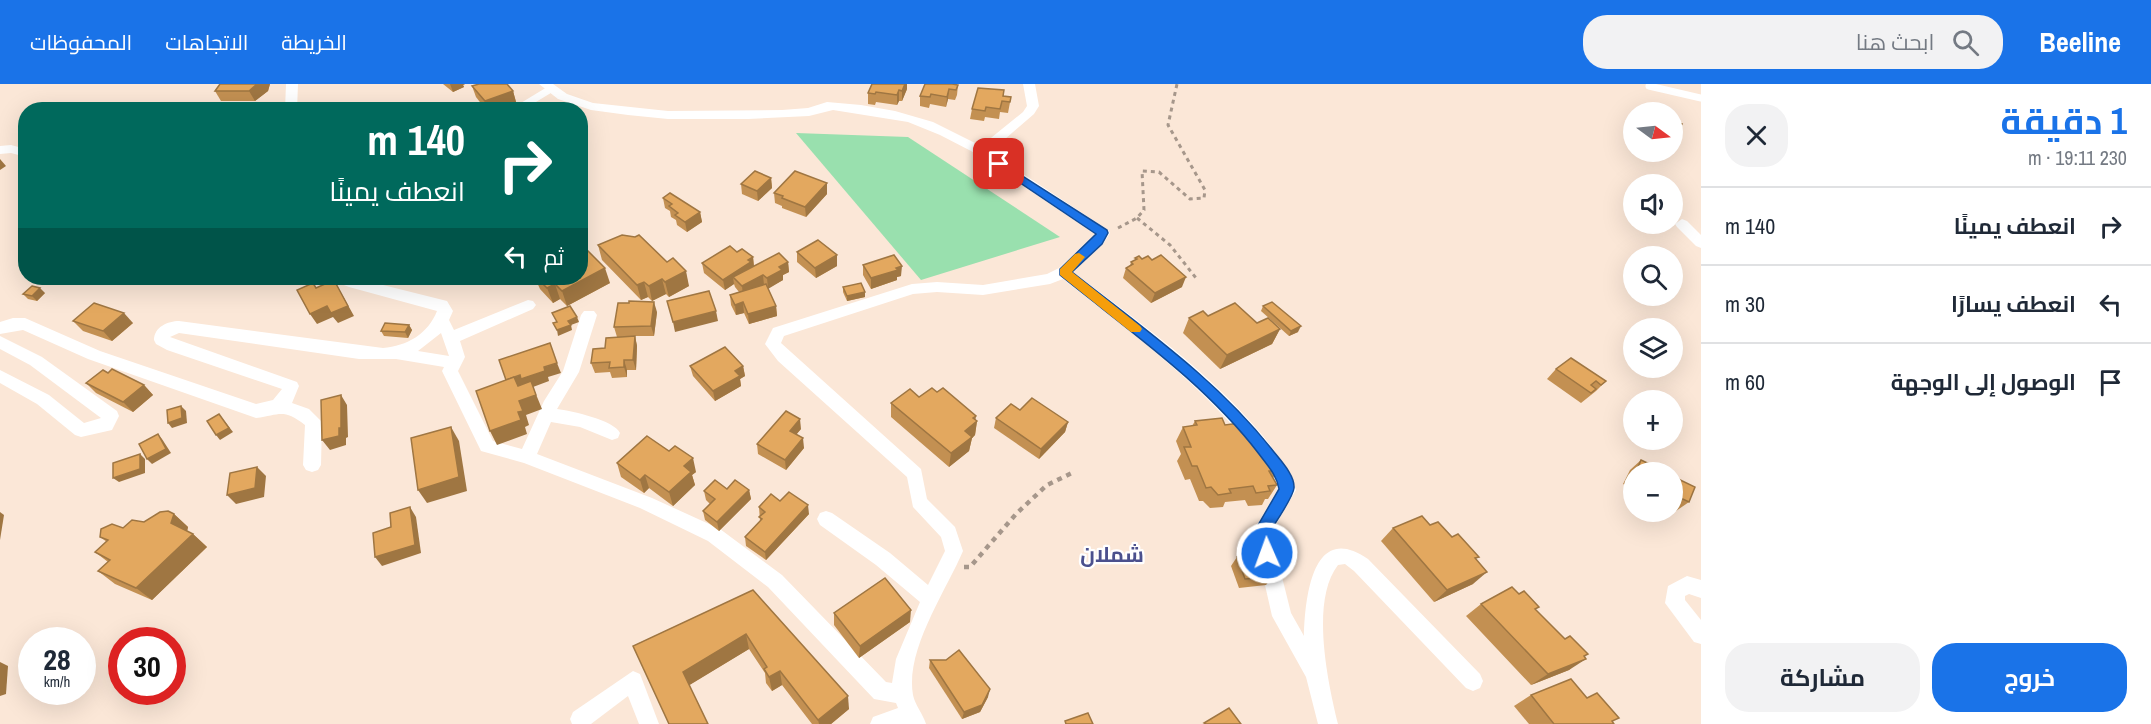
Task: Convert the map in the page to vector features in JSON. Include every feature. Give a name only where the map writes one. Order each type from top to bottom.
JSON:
[{"type":"street","points":[[291,102],[292,84]]},
{"type":"street","points":[[982,152],[1028,114],[1033,106],[1029,84]]},
{"type":"street","points":[[547,87],[564,98],[580,102]]},
{"type":"street","points":[[588,104],[613,110],[688,116],[808,112],[828,106],[885,114],[947,132],[982,152],[1102,233],[1098,241],[1064,272],[1050,279],[1002,289],[912,289],[778,332],[773,344],[784,357],[915,474],[919,502],[949,533],[954,551],[930,599],[906,662],[903,694],[914,719],[879,724]]},
{"type":"street","points":[[0,150],[18,151]]},
{"type":"street","points":[[1683,225],[1701,243]]},
{"type":"street","points":[[1064,272],[1210,389],[1252,434],[1285,480],[1287,490],[1262,532],[1282,615],[1316,675]]},
{"type":"street","points":[[362,285],[442,305],[445,312],[442,321],[429,337],[415,348],[396,353]]},
{"type":"street","points":[[451,338],[528,305]]},
{"type":"street","points":[[527,456],[546,415],[571,372],[589,315]]},
{"type":"street","points":[[442,321],[457,357],[450,371],[487,446],[527,456],[646,503],[714,535],[775,580],[881,692],[903,694]]},
{"type":"street","points":[[0,328],[13,324],[25,324],[104,359],[256,411],[268,410],[280,405],[289,396],[291,386],[173,346],[162,340],[162,335],[172,327],[179,327],[299,345],[373,353],[396,353],[454,363]]},
{"type":"street","points":[[0,342],[36,361],[111,416],[106,425],[81,430],[47,400],[0,376]]},
{"type":"street","points":[[280,405],[303,414],[314,422],[312,465]]},
{"type":"street","points":[[546,415],[577,418],[612,433]]},
{"type":"street","points":[[825,519],[883,559],[930,599]]},
{"type":"street","points":[[1328,724],[1316,675],[1315,600],[1327,565],[1335,557],[1345,556],[1361,564],[1473,681]]},
{"type":"street","points":[[1701,589],[1687,585],[1675,592],[1675,603],[1701,635]]},
{"type":"street","points":[[580,719],[633,681],[649,724]]},
{"type":"lane","points":[[1649,86],[1701,98]]},
{"type":"lane","points":[[527,102],[547,87]]},
{"type":"path","points":[[1102,233],[1116,229],[1137,218],[1144,210],[1142,171],[1148,169],[1171,179],[1184,196],[1192,200],[1204,198],[1205,190],[1167,129],[1168,115],[1177,98],[1177,84]]},
{"type":"path","points":[[1137,218],[1151,228],[1189,266],[1196,279]]},
{"type":"path","points":[[948,566],[970,567],[1016,514],[1047,485],[1072,472]]},
{"type":"green space","points":[[796,133],[908,137],[1060,237],[921,280]]},
{"type":"building","points":[[220,84],[257,84],[249,91],[215,91]]},
{"type":"building","points":[[507,84],[513,91],[485,101],[472,86]]},
{"type":"building","points":[[872,84],[905,84],[897,95],[868,93]]},
{"type":"building","points":[[925,84],[958,85],[956,90],[949,89],[947,97],[931,94],[930,97],[920,96]]},
{"type":"building","points":[[978,88],[1004,90],[1003,96],[1011,97],[1010,102],[1002,101],[1000,109],[986,107],[985,111],[972,109]]},
{"type":"building","points":[[755,171],[771,178],[757,191],[741,184]]},
{"type":"building","points":[[795,171],[827,183],[805,207],[774,193]]},
{"type":"building","points":[[670,193],[700,212],[685,222],[675,215],[678,213],[669,206],[672,204],[663,198]]},
{"type":"building","points":[[622,235],[635,237],[639,235],[667,262],[673,258],[686,271],[665,282],[662,279],[649,286],[644,282],[637,285],[598,245]]},
{"type":"building","points":[[818,240],[837,255],[815,268],[797,252]]},
{"type":"building","points":[[730,246],[737,252],[742,249],[753,257],[748,260],[751,262],[723,280],[702,263]]},
{"type":"building","points":[[588,251],[605,268],[588,277]]},
{"type":"building","points":[[779,253],[788,262],[779,267],[782,270],[767,278],[763,275],[742,286],[733,277]]},
{"type":"building","points":[[894,255],[902,266],[896,268],[898,270],[871,278],[863,265]]},
{"type":"building","points":[[1161,255],[1186,277],[1155,293],[1126,268],[1133,264],[1131,262],[1139,256],[1142,259],[1148,256],[1152,260]]},
{"type":"building","points":[[861,283],[865,292],[847,296],[843,287]]},
{"type":"building","points":[[766,284],[776,306],[748,314],[743,302],[735,305],[730,295]]},
{"type":"building","points":[[308,285],[314,285],[316,288],[323,285],[337,285],[348,306],[331,313],[327,306],[310,314],[297,290]]},
{"type":"building","points":[[556,285],[573,285],[562,291]]},
{"type":"building","points":[[32,286],[40,288],[32,296],[23,294]]},
{"type":"building","points":[[709,291],[716,311],[673,322],[667,301]]},
{"type":"building","points":[[629,301],[654,302],[651,326],[614,327],[618,303],[629,303]]},
{"type":"building","points":[[1272,302],[1301,326],[1291,331],[1263,306]]},
{"type":"building","points":[[94,303],[124,313],[103,331],[73,321]]},
{"type":"building","points":[[1235,303],[1257,323],[1268,318],[1280,329],[1227,355],[1189,318],[1203,311],[1208,316]]},
{"type":"building","points":[[570,306],[577,317],[568,321],[571,325],[557,330],[553,323],[557,322],[552,313]]},
{"type":"building","points":[[385,323],[409,325],[405,332],[381,331]]},
{"type":"building","points":[[635,336],[633,360],[624,360],[624,367],[609,368],[610,362],[591,363],[593,349],[605,348],[606,338]]},
{"type":"building","points":[[550,343],[557,363],[544,367],[545,371],[521,379],[520,375],[506,380],[499,360]]},
{"type":"building","points":[[725,347],[743,366],[735,371],[740,376],[713,391],[690,366]]},
{"type":"building","points":[[1571,358],[1606,381],[1601,385],[1596,381],[1591,385],[1596,389],[1591,393],[1556,369]]},
{"type":"building","points":[[112,369],[144,385],[123,402],[86,383],[103,370],[108,373]]},
{"type":"building","points":[[514,377],[518,386],[531,381],[536,395],[519,401],[523,411],[518,412],[521,420],[490,431],[476,391]]},
{"type":"building","points":[[932,388],[937,392],[943,388],[976,416],[973,418],[977,421],[965,431],[972,437],[951,453],[891,403],[910,389],[919,397]]},
{"type":"building","points":[[341,395],[339,436],[322,440],[321,400]]},
{"type":"building","points":[[1032,398],[1068,422],[1041,449],[996,418],[1011,404],[1020,410]]},
{"type":"building","points":[[181,406],[182,418],[168,423],[167,410]]},
{"type":"building","points":[[786,411],[800,419],[790,431],[803,438],[785,460],[757,444]]},
{"type":"building","points":[[219,414],[229,428],[216,435],[207,421]]},
{"type":"building","points":[[1222,418],[1225,425],[1247,422],[1256,440],[1263,439],[1278,470],[1269,471],[1277,485],[1268,486],[1270,491],[1256,493],[1253,486],[1229,489],[1231,493],[1218,495],[1211,487],[1206,488],[1197,466],[1192,466],[1184,447],[1191,447],[1183,427],[1197,425],[1195,421]]},
{"type":"building","points":[[451,427],[459,477],[418,490],[411,438]]},
{"type":"building","points":[[158,434],[166,449],[147,459],[139,444]]},
{"type":"building","points":[[647,436],[669,451],[675,446],[693,458],[684,466],[691,472],[669,492],[645,475],[640,480],[617,463]]},
{"type":"building","points":[[140,454],[140,469],[113,478],[113,463]]},
{"type":"building","points":[[257,467],[255,488],[227,495],[230,473]]},
{"type":"building","points":[[715,480],[727,489],[735,480],[749,490],[717,522],[703,511],[715,499],[704,491]]},
{"type":"building","points":[[1683,481],[1695,487],[1689,502],[1683,499]]},
{"type":"building","points":[[789,492],[808,505],[765,552],[745,537],[762,519],[759,517],[765,512],[759,507],[771,494],[780,501]]},
{"type":"building","points":[[410,507],[415,545],[375,557],[373,533],[391,527],[390,513]]},
{"type":"building","points":[[168,511],[174,514],[171,523],[193,534],[136,588],[98,571],[110,560],[95,552],[108,540],[100,537],[101,529],[112,524],[123,528],[132,520],[144,522],[160,512]]},
{"type":"building","points":[[1422,516],[1430,525],[1438,522],[1452,537],[1458,534],[1479,557],[1475,558],[1487,572],[1447,590],[1393,528]]},
{"type":"building","points":[[1263,554],[1273,577],[1245,579],[1237,557]]},
{"type":"building","points":[[885,578],[911,610],[860,646],[834,613]]},
{"type":"building","points":[[1512,587],[1519,594],[1524,591],[1539,607],[1535,609],[1565,639],[1570,636],[1588,654],[1584,656],[1586,659],[1548,674],[1481,604]]},
{"type":"building","points":[[753,590],[848,696],[818,720],[780,671],[769,677],[764,669],[767,667],[746,634],[683,672],[708,724],[669,724],[633,646]]},
{"type":"building","points":[[959,650],[990,689],[982,705],[964,712],[930,660],[946,660]]},
{"type":"building","points":[[1571,679],[1587,698],[1597,693],[1619,718],[1612,721],[1614,724],[1554,724],[1531,695]]},
{"type":"building","points":[[1229,708],[1241,724],[1204,723]]},
{"type":"building","points":[[1088,713],[1093,724],[1066,724],[1065,721]]},
{"type":"slow traffic","points":[[1079,257],[1064,272],[1136,329]]},
{"type":"district","name":"شملان","points":[[1112,555]]},
{"type":"route","points":[[999,164],[1102,233],[1098,241],[1064,272],[1210,389],[1252,434],[1276,465],[1285,480],[1287,490],[1262,532],[1267,553]]}]
